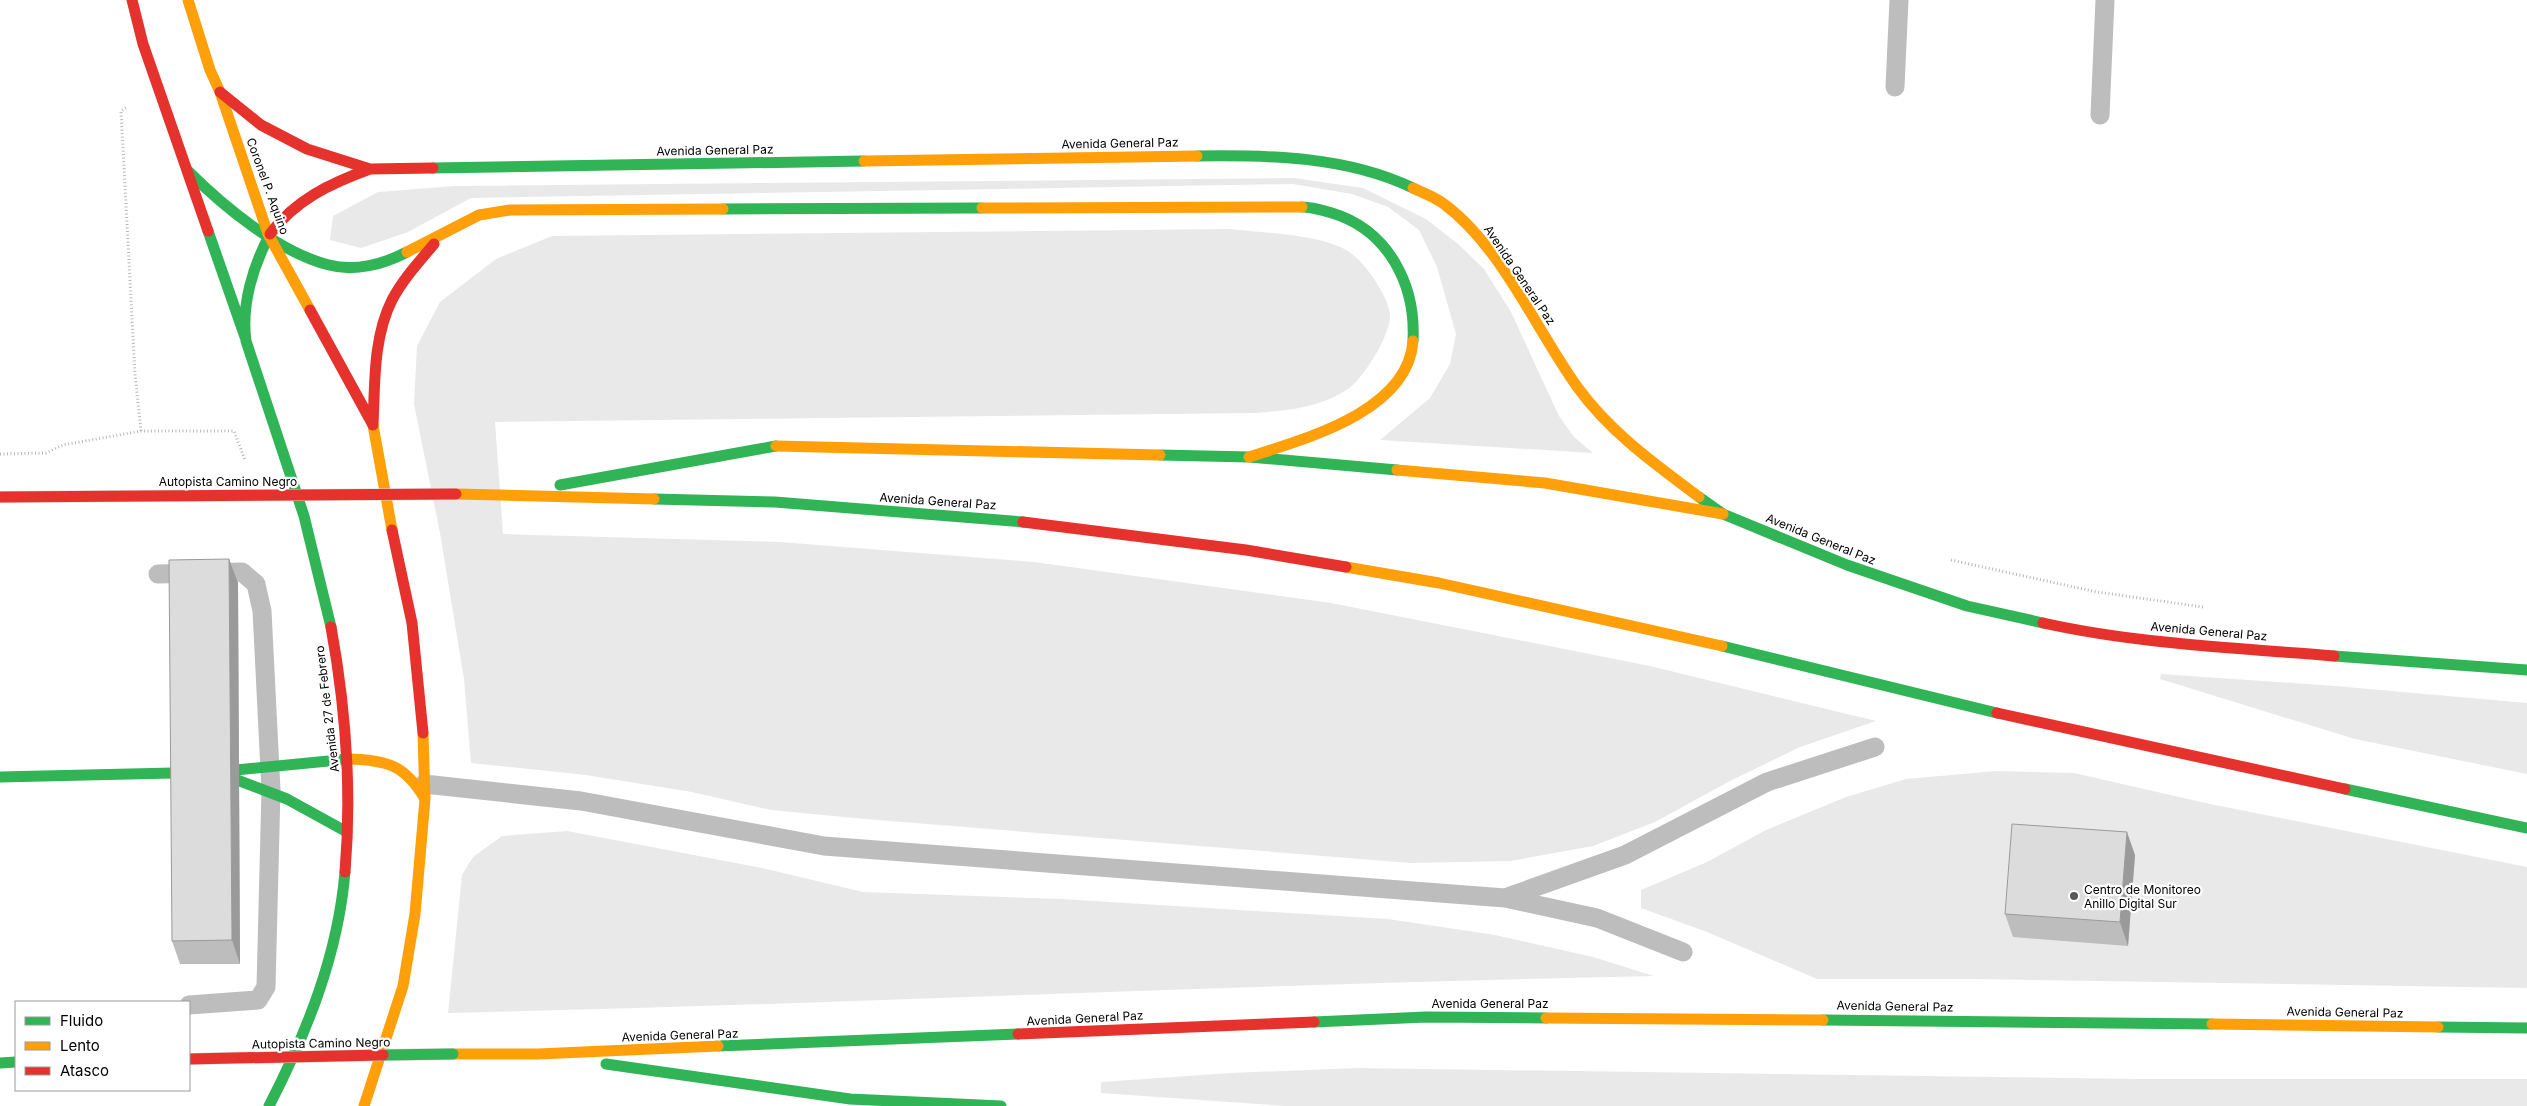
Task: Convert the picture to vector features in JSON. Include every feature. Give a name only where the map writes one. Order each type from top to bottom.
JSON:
[{"type":"main road","points":[[132,0],[143,44],[245,337]]},
{"type":"main road","name":"Coronel P. Aquino","points":[[188,0],[210,70],[220,92],[268,234],[372,425]]},
{"type":"main road","name":"Avenida General Paz","points":[[220,92],[261,125],[307,149],[370,169],[1240,155],[1315,159],[1386,175],[1443,203],[1472,229],[1491,253],[1578,388],[1609,424],[1642,456],[1723,514],[1846,565],[1966,606],[2081,631],[2191,645],[2527,670]]},
{"type":"main road","points":[[245,337],[247,302],[253,276],[268,234],[288,212],[313,194],[340,179],[370,169]]},
{"type":"main road","points":[[188,171],[212,195],[239,216],[298,254],[332,266],[367,267],[398,257],[479,215],[510,210],[1307,208],[1344,215],[1374,235],[1397,264],[1409,296],[1414,329],[1408,363],[1386,392],[1359,413],[1330,428],[1249,457]]},
{"type":"main road","points":[[364,1106],[403,986],[415,914],[425,791],[422,715],[412,623],[388,512],[372,425],[377,354],[389,307],[410,272],[443,234]]},
{"type":"main road","name":"Avenida 27 de Febrero","points":[[245,337],[304,516],[328,608],[349,759],[345,880],[334,940],[316,999],[280,1085],[269,1106]]},
{"type":"main road","points":[[506,495],[774,446],[1249,457],[1545,483],[1723,514]]},
{"type":"main road","name":"Avenida General Paz","points":[[456,494],[785,503],[1040,523],[1246,550],[1439,583],[1612,620],[2062,728],[2527,828]]},
{"type":"main road","name":"Autopista Camino Negro","points":[[0,497],[456,494]]},
{"type":"main road","points":[[0,776],[216,772],[375,758],[396,765],[425,791]]},
{"type":"main road","points":[[216,772],[271,790],[310,809],[347,832]]},
{"type":"main road","name":"Avenida General Paz","points":[[453,1054],[538,1054],[954,1038],[1426,1016],[2527,1028]]},
{"type":"main road","name":"Autopista Camino Negro","points":[[190,1059],[453,1054]]},
{"type":"main road","points":[[538,1054],[850,1098],[1001,1106]]},
{"type":"main road","points":[[0,1063],[15,1062]]},
{"type":"main road","points":[[276,1106],[280,1085]]},
{"type":"lane","points":[[1895,87],[1899,0]]},
{"type":"lane","points":[[2100,115],[2105,0]]},
{"type":"lane","points":[[158,574],[242,572],[256,584],[262,611],[268,766],[271,790],[266,987],[258,1000],[190,1004]]},
{"type":"lane","points":[[1506,898],[1625,856],[1767,782],[1875,746]]},
{"type":"lane","points":[[425,791],[581,801],[824,846],[1506,898],[1597,918],[1682,952]]},
{"type":"path","points":[[0,454],[46,453],[63,445],[141,431],[135,374],[121,111],[160,92]]},
{"type":"path","points":[[1947,559],[2097,592],[2211,608]]},
{"type":"shaded area","points":[[1294,178],[1363,188],[1426,219],[1458,244],[1484,269],[1511,312],[1559,416],[1574,437],[1593,453],[1380,440],[1430,398],[1450,364],[1456,334],[1437,267],[1419,230],[1388,207],[1352,194],[1293,184],[471,198],[408,232],[361,248],[330,240],[333,216],[378,192],[455,186]]},
{"type":"shaded area","points":[[1230,229],[1305,237],[1334,245],[1353,255],[1374,278],[1388,306],[1389,322],[1382,343],[1375,355],[1361,376],[1348,389],[1326,400],[1304,407],[1257,413],[495,422],[503,534],[780,542],[1034,562],[1331,603],[1650,666],[1876,721],[1800,747],[1730,781],[1655,822],[1593,846],[1511,861],[1410,863],[865,819],[771,810],[692,792],[586,775],[471,763],[464,679],[440,533],[414,404],[417,346],[440,302],[496,259],[552,236]]},
{"type":"shaded area","points":[[2161,674],[2335,686],[2527,703],[2527,774],[2355,739],[2160,679]]},
{"type":"shaded area","points":[[1996,771],[2074,773],[2210,804],[2527,867],[2527,988],[1974,979],[1817,979],[1707,932],[1641,908],[1641,890],[1707,862],[1766,830],[1846,797],[1906,779]]},
{"type":"shaded area","points":[[567,831],[762,868],[863,892],[1062,899],[1388,919],[1495,935],[1593,957],[1654,976],[448,1013],[462,875],[473,857],[502,836]]},
{"type":"shaded area","points":[[1357,1068],[2138,1079],[2527,1079],[2527,1106],[1286,1106],[1101,1093],[1101,1082],[1231,1073]]},
{"type":"building","points":[[229,559],[232,940],[172,941],[169,560]]},
{"type":"building","name":"Centro de Monitoreo Anillo Digital Sur","points":[[2012,824],[2127,832],[2120,922],[2005,914]]},
{"type":"traffic: fast","points":[[1197,156],[1280,157],[1307,160],[1361,169],[1413,188]]},
{"type":"traffic: fast","points":[[433,168],[864,161]]},
{"type":"traffic: fast","points":[[188,171],[218,199],[254,227],[291,250],[310,259],[329,265],[349,268],[369,266],[407,252]]},
{"type":"traffic: fast","points":[[1302,207],[1332,213],[1352,221],[1369,232],[1383,246],[1395,262],[1403,280],[1413,320],[1413,341]]},
{"type":"traffic: fast","points":[[723,209],[982,208]]},
{"type":"traffic: fast","points":[[208,231],[245,337]]},
{"type":"traffic: fast","points":[[270,234],[258,259],[250,286],[245,314],[246,341],[304,516],[331,627]]},
{"type":"traffic: fast","points":[[560,485],[776,446]]},
{"type":"traffic: fast","points":[[1160,455],[1249,457],[1397,470]]},
{"type":"traffic: fast","points":[[1699,497],[1723,514],[1847,565],[1967,606],[2043,623]]},
{"type":"traffic: fast","points":[[654,499],[775,502],[1023,522]]},
{"type":"traffic: fast","points":[[1722,646],[1997,713]]},
{"type":"traffic: fast","points":[[2334,656],[2527,670]]},
{"type":"traffic: fast","points":[[0,777],[216,772],[349,759]]},
{"type":"traffic: fast","points":[[224,775],[287,799],[347,832]]},
{"type":"traffic: fast","points":[[2345,789],[2527,828]]},
{"type":"traffic: fast","points":[[269,1106],[296,1050],[319,992],[336,933],[345,872]]},
{"type":"traffic: fast","points":[[1314,1022],[1426,1017],[1546,1018]]},
{"type":"traffic: fast","points":[[1823,1020],[2212,1024]]},
{"type":"traffic: fast","points":[[2438,1027],[2527,1028]]},
{"type":"traffic: fast","points":[[718,1046],[1018,1034]]},
{"type":"traffic: fast","points":[[383,1055],[453,1054]]},
{"type":"traffic: fast","points":[[0,1063],[15,1062]]},
{"type":"traffic: fast","points":[[606,1064],[850,1099],[1001,1106]]},
{"type":"traffic: slow","points":[[188,0],[210,70],[220,92],[268,234],[310,310]]},
{"type":"traffic: slow","points":[[864,161],[1197,156]]},
{"type":"traffic: slow","points":[[1413,188],[1444,204],[1465,222],[1484,243],[1517,290],[1578,388],[1591,404],[1634,447],[1699,497]]},
{"type":"traffic: slow","points":[[982,208],[1302,207]]},
{"type":"traffic: slow","points":[[407,252],[479,215],[510,210],[723,209]]},
{"type":"traffic: slow","points":[[1249,457],[1324,431],[1350,419],[1373,404],[1393,387],[1407,366],[1413,341]]},
{"type":"traffic: slow","points":[[373,425],[392,530]]},
{"type":"traffic: slow","points":[[776,446],[1160,455]]},
{"type":"traffic: slow","points":[[1397,470],[1545,483],[1723,514]]},
{"type":"traffic: slow","points":[[456,494],[654,499]]},
{"type":"traffic: slow","points":[[1346,567],[1439,583],[1722,646]]},
{"type":"traffic: slow","points":[[364,1106],[403,986],[415,914],[425,799],[423,733]]},
{"type":"traffic: slow","points":[[349,759],[374,761],[394,767],[410,779],[425,799]]},
{"type":"traffic: slow","points":[[1546,1018],[1823,1020]]},
{"type":"traffic: slow","points":[[2212,1024],[2438,1027]]},
{"type":"traffic: slow","points":[[453,1054],[538,1054],[718,1046]]},
{"type":"traffic: jam","points":[[132,0],[143,44],[208,231]]},
{"type":"traffic: jam","points":[[220,92],[261,125],[307,149],[370,169],[433,168]]},
{"type":"traffic: jam","points":[[270,234],[302,202],[341,180],[370,169]]},
{"type":"traffic: jam","points":[[373,425],[376,361],[381,330],[386,315],[401,285],[434,244]]},
{"type":"traffic: jam","points":[[310,310],[373,425]]},
{"type":"traffic: jam","points":[[0,497],[456,494]]},
{"type":"traffic: jam","points":[[1023,522],[1246,550],[1346,567]]},
{"type":"traffic: jam","points":[[392,530],[412,623],[423,733]]},
{"type":"traffic: jam","points":[[2043,623],[2151,641],[2334,656]]},
{"type":"traffic: jam","points":[[331,627],[341,688],[348,780],[345,872]]},
{"type":"traffic: jam","points":[[1997,713],[2345,789]]},
{"type":"traffic: jam","points":[[1018,1034],[1314,1022]]},
{"type":"traffic: jam","points":[[190,1059],[383,1055]]},
{"type":"place","name":"Centro de Monitoreo Anillo Digital Sur","points":[[2074,896]]}]
